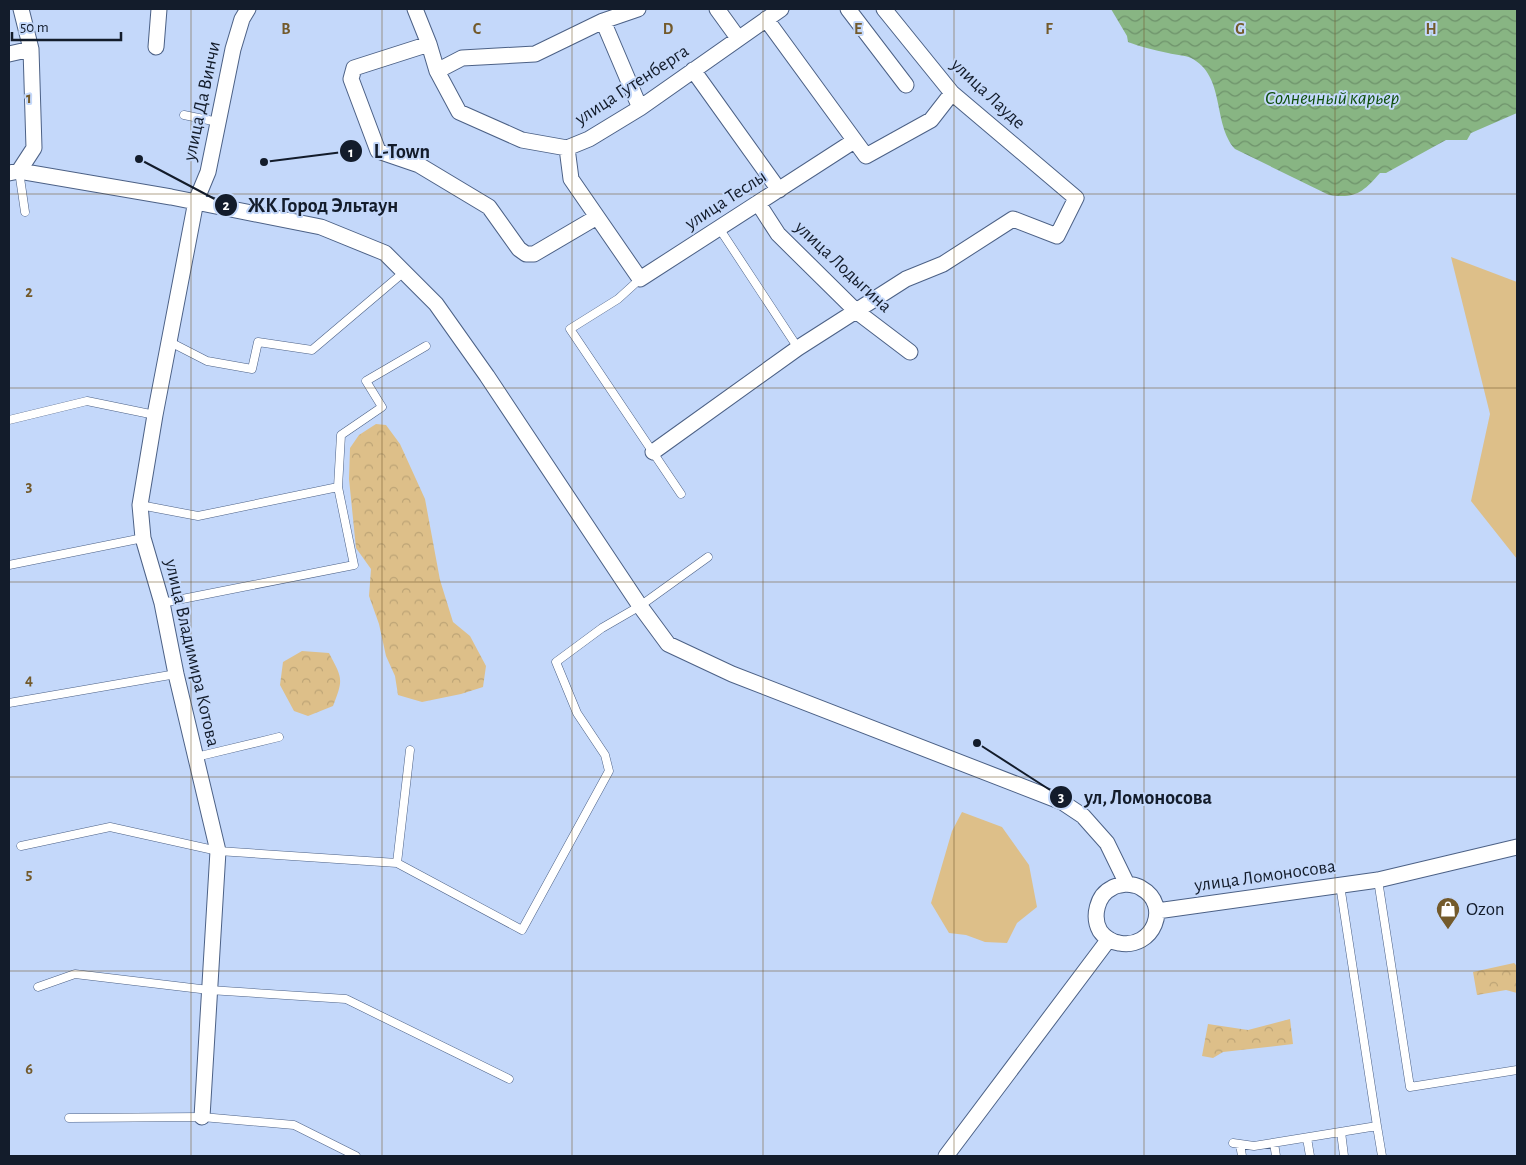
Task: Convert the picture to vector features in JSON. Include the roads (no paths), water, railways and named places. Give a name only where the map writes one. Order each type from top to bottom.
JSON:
[{"type":"street","points":[[14,172],[34,148],[31,49],[20,9]]},
{"type":"street","points":[[156,47],[159,9]]},
{"type":"street","name":"улица Да Винчи","points":[[196,201],[208,172],[233,49],[242,19],[248,9]]},
{"type":"street","name":"улица Гутенберга","points":[[415,9],[437,71],[459,112],[522,140],[568,148],[589,139],[640,108],[781,9]]},
{"type":"street","points":[[437,71],[462,58],[535,54],[604,21],[638,9]]},
{"type":"street","points":[[717,9],[738,38]]},
{"type":"street","points":[[848,9],[906,85]]},
{"type":"street","name":"улица Лауде","points":[[856,311],[906,279],[943,264],[1013,219],[1057,236],[1076,198],[952,94],[884,9]]},
{"type":"street","points":[[766,19],[866,156],[931,120],[952,94]]},
{"type":"street","points":[[604,21],[640,108]]},
{"type":"street","points":[[429,44],[354,68],[351,79],[378,151],[420,165],[489,207],[519,249],[526,254],[534,254],[597,217]]},
{"type":"street","points":[[9,54],[31,49]]},
{"type":"street","points":[[693,70],[779,190]]},
{"type":"street","name":"улица Теслы","points":[[640,279],[854,141]]},
{"type":"street","points":[[568,148],[571,179],[640,279]]},
{"type":"street","points":[[14,172],[196,201],[321,227],[386,253],[436,304],[487,376],[640,606],[668,644],[703,661],[1062,802],[1083,816],[1107,843],[1127,884]]},
{"type":"street","name":"улица Владимира Котова","points":[[196,201],[155,415],[140,505],[143,538],[162,603],[176,674],[218,851],[202,1117]]},
{"type":"street","name":"улица Лодыгина","points":[[758,203],[778,234],[856,311],[910,352]]},
{"type":"street","points":[[653,452],[798,348],[856,311]]},
{"type":"street","name":"улица Ломоносова","points":[[1157,911],[1378,880],[1517,848]]},
{"type":"street","points":[[1127,884],[1141,887],[1152,897],[1157,911],[1154,927],[1144,940],[1128,945],[1112,942],[1100,931],[1096,915],[1100,900],[1111,888],[1127,884]]},
{"type":"street","points":[[946,1156],[1109,939]]},
{"type":"lane","points":[[184,115],[218,122]]},
{"type":"lane","points":[[14,172],[25,212]]},
{"type":"lane","points":[[719,228],[798,348]]},
{"type":"lane","points":[[170,342],[207,361],[252,369],[258,342],[312,350],[404,272]]},
{"type":"lane","points":[[640,279],[618,299],[570,330],[681,494]]},
{"type":"lane","points":[[162,603],[354,564],[338,487],[341,435],[382,407],[366,381],[426,346]]},
{"type":"lane","points":[[9,420],[87,401],[155,415]]},
{"type":"lane","points":[[140,505],[198,516],[338,487]]},
{"type":"lane","points":[[9,564],[143,538]]},
{"type":"lane","points":[[21,846],[110,827],[218,851],[397,863],[522,930],[609,771],[606,755],[577,713],[556,662],[602,628],[640,606],[708,557]]},
{"type":"lane","points":[[9,704],[176,674]]},
{"type":"lane","points":[[196,757],[279,737]]},
{"type":"lane","points":[[397,863],[410,750]]},
{"type":"lane","points":[[1378,880],[1410,1087],[1517,1070]]},
{"type":"lane","points":[[1340,885],[1382,1156]]},
{"type":"lane","points":[[38,987],[75,974],[210,990],[346,999],[509,1080]]},
{"type":"lane","points":[[69,1118],[202,1117],[294,1125],[356,1156]]},
{"type":"lane","points":[[1242,1156],[1237,1144],[1254,1146],[1377,1126]]},
{"type":"lane","points":[[1340,1132],[1344,1156]]},
{"type":"lane","points":[[1307,1138],[1310,1156]]},
{"type":"lane","points":[[1274,1143],[1276,1156]]},
{"type":"water","name":"Солнечный карьер","points":[[1111,9],[1517,9],[1517,113],[1471,133],[1467,140],[1446,140],[1386,173],[1380,173],[1358,193],[1346,196],[1329,195],[1235,149],[1223,126],[1214,88],[1202,66],[1189,57],[1153,50],[1128,42],[1127,36]]},
{"type":"place","name":"ЖК Город Эльтаун","points":[[139,159]]},
{"type":"place","name":"L-Town","points":[[264,162]]},
{"type":"place","name":"ул, Ломоносова","points":[[977,743]]},
{"type":"place","name":"Ozon","points":[[1448,930]]}]
